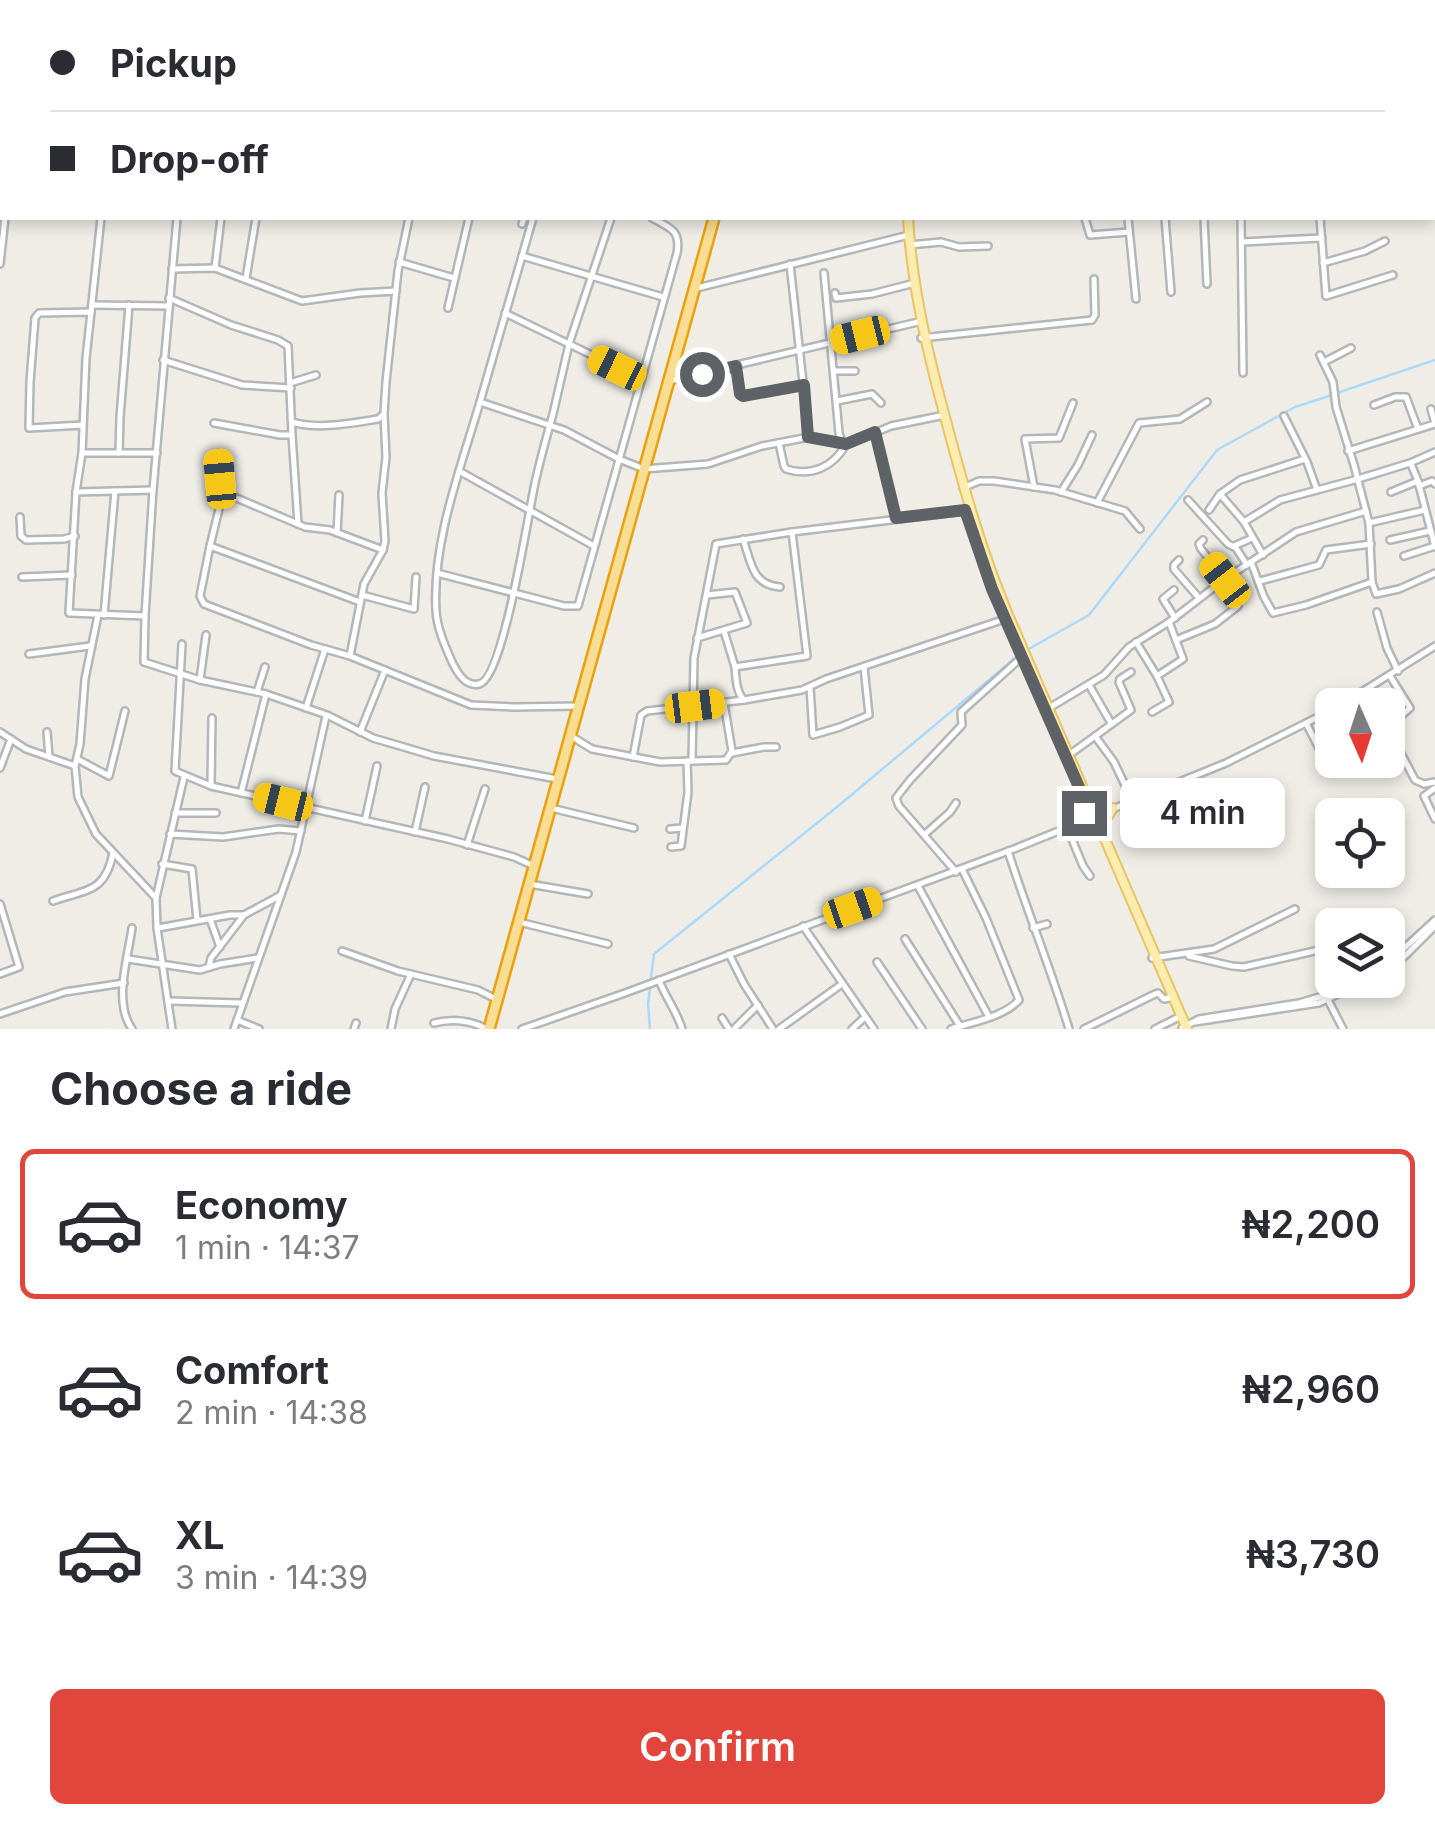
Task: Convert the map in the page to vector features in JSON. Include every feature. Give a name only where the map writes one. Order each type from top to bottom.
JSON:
[{"type":"highway","points":[[490,1027],[712,220]]},
{"type":"main road","points":[[905,220],[918,322],[963,488],[997,590],[1088,803]]},
{"type":"main road","points":[[907,238],[940,416],[982,562],[1186,1027]]},
{"type":"main road","points":[[1088,803],[1111,808],[1099,828]]},
{"type":"main road","points":[[1088,803],[1074,824],[1099,828]]},
{"type":"main road","points":[[1154,957],[1177,1018],[1186,1027]]},
{"type":"street","points":[[0,264],[5,220]]},
{"type":"street","points":[[100,220],[86,358],[70,614],[144,616]]},
{"type":"street","points":[[177,220],[153,490],[144,662],[200,680],[266,694],[385,742],[434,756],[559,779]]},
{"type":"street","points":[[215,268],[221,220]]},
{"type":"street","points":[[246,278],[256,220]]},
{"type":"street","points":[[350,656],[366,579],[385,541],[382,493],[386,457],[382,419],[399,262],[409,220]]},
{"type":"street","points":[[448,308],[468,220]]},
{"type":"street","points":[[532,220],[459,471],[437,573],[438,625],[455,667],[462,678],[473,684],[484,682],[494,666],[569,344],[610,220]]},
{"type":"street","points":[[437,573],[577,607],[677,253],[678,238],[674,231],[655,220]]},
{"type":"street","points":[[1086,220],[1090,234],[1129,232]]},
{"type":"street","points":[[1128,220],[1136,298]]},
{"type":"street","points":[[1165,220],[1171,292]]},
{"type":"street","points":[[1204,220],[1207,284]]},
{"type":"street","points":[[1241,220],[1243,373]]},
{"type":"street","points":[[1320,220],[1327,297],[1393,276]]},
{"type":"street","points":[[694,289],[907,238],[959,247],[988,246]]},
{"type":"street","points":[[1242,242],[1322,238]]},
{"type":"street","points":[[1323,263],[1385,241]]},
{"type":"street","points":[[522,256],[664,297]]},
{"type":"street","points":[[399,262],[454,278]]},
{"type":"street","points":[[790,264],[808,437]]},
{"type":"street","points":[[172,269],[215,268],[302,301],[396,291]]},
{"type":"street","points":[[779,443],[784,466],[792,472],[823,468],[840,456],[824,272]]},
{"type":"street","points":[[923,338],[1092,320],[1096,314],[1094,279]]},
{"type":"street","points":[[834,293],[836,298],[848,298],[911,284]]},
{"type":"street","points":[[83,425],[30,428],[37,314],[169,302],[286,344],[295,521]]},
{"type":"street","points":[[119,453],[129,305]]},
{"type":"street","points":[[505,314],[641,379]]},
{"type":"street","points":[[669,381],[918,322]]},
{"type":"street","points":[[1324,362],[1351,348]]},
{"type":"street","points":[[1320,355],[1334,382],[1336,407],[1369,523],[1376,594],[1418,583],[1435,574]]},
{"type":"street","points":[[163,360],[242,385],[290,385],[316,374]]},
{"type":"street","points":[[736,366],[742,396],[804,385]]},
{"type":"street","points":[[834,371],[855,371]]},
{"type":"street","points":[[836,402],[872,394],[882,403]]},
{"type":"street","points":[[1374,405],[1406,397],[1418,429]]},
{"type":"street","points":[[480,402],[564,430],[644,469],[708,464],[808,437],[841,442],[940,416]]},
{"type":"street","points":[[1097,504],[1138,424],[1180,419],[1208,402]]},
{"type":"street","points":[[1034,487],[1024,439],[1059,438],[1072,403]]},
{"type":"street","points":[[1348,451],[1435,424],[1431,410]]},
{"type":"street","points":[[1284,416],[1317,490]]},
{"type":"street","points":[[214,424],[292,428],[382,419]]},
{"type":"street","points":[[875,432],[896,518]]},
{"type":"street","points":[[1061,492],[1092,435]]},
{"type":"street","points":[[1244,522],[1280,500],[1410,463],[1435,452]]},
{"type":"street","points":[[82,453],[157,453]]},
{"type":"street","points":[[218,455],[222,487],[227,494],[308,528],[337,532],[382,550]]},
{"type":"street","points":[[648,457],[668,466]]},
{"type":"street","points":[[1209,510],[1220,494],[1240,480],[1305,459]]},
{"type":"street","points":[[1404,556],[1434,543],[1410,463]]},
{"type":"street","points":[[459,471],[594,546]]},
{"type":"street","points":[[963,488],[990,480],[1061,492],[1125,510],[1140,529]]},
{"type":"street","points":[[1392,492],[1432,481],[1435,484]]},
{"type":"street","points":[[76,492],[153,490]]},
{"type":"street","points":[[115,491],[101,615],[90,646],[76,762],[78,796],[96,834],[156,898]]},
{"type":"street","points":[[227,494],[220,501],[210,546],[200,596],[204,604],[350,656],[471,705],[579,706]]},
{"type":"street","points":[[1220,494],[1244,522],[1263,555]]},
{"type":"street","points":[[337,532],[340,495]]},
{"type":"street","points":[[1188,500],[1249,564],[1274,613],[1372,582]]},
{"type":"street","points":[[671,847],[680,847],[695,706],[697,638],[716,544],[965,510]]},
{"type":"street","points":[[1369,523],[1425,510]]},
{"type":"street","points":[[1049,708],[1104,676],[1136,642],[1296,532],[1366,511]]},
{"type":"street","points":[[20,518],[21,536],[26,540],[74,539]]},
{"type":"street","points":[[1390,540],[1430,530]]},
{"type":"street","points":[[735,666],[807,656],[792,532]]},
{"type":"street","points":[[1234,546],[1252,538]]},
{"type":"street","points":[[743,539],[760,580],[780,587]]},
{"type":"street","points":[[1176,640],[1215,624],[1237,608],[1238,600],[1201,549],[1202,540]]},
{"type":"street","points":[[1260,581],[1319,566],[1326,550],[1371,544]]},
{"type":"street","points":[[210,546],[332,593],[414,609],[416,577]]},
{"type":"street","points":[[1179,560],[1174,569],[1199,598]]},
{"type":"street","points":[[22,577],[72,574]]},
{"type":"street","points":[[1158,676],[1183,658],[1163,600],[1174,590]]},
{"type":"street","points":[[697,638],[746,624],[736,593],[706,595]]},
{"type":"street","points":[[1377,612],[1398,671]]},
{"type":"street","points":[[634,757],[642,713],[810,688],[826,679],[1005,619]]},
{"type":"street","points":[[724,630],[741,700]]},
{"type":"street","points":[[200,680],[206,636]]},
{"type":"street","points":[[1136,642],[1158,676],[1168,702],[1152,712]]},
{"type":"street","points":[[182,644],[173,768],[176,772],[210,786],[468,845],[534,866]]},
{"type":"street","points":[[29,654],[90,646]]},
{"type":"street","points":[[1374,688],[1435,646]]},
{"type":"street","points":[[306,708],[325,649]]},
{"type":"street","points":[[951,1029],[989,1017],[1016,1004],[1018,998],[986,918],[959,871],[924,836],[896,798],[962,725],[960,712],[1022,658]]},
{"type":"street","points":[[257,692],[265,667]]},
{"type":"street","points":[[810,688],[812,734],[840,727],[870,714],[864,667]]},
{"type":"street","points":[[360,732],[385,670]]},
{"type":"street","points":[[1069,754],[1132,710],[1119,682],[1131,672]]},
{"type":"street","points":[[1390,676],[1410,707],[1391,726],[1391,734],[1415,780],[1435,785]]},
{"type":"street","points":[[1089,685],[1111,723]]},
{"type":"street","points":[[241,793],[266,694]]},
{"type":"street","points":[[724,702],[732,754]]},
{"type":"street","points":[[0,732],[26,748],[109,776],[125,711]]},
{"type":"street","points":[[234,1029],[301,831],[326,715]]},
{"type":"street","points":[[210,786],[212,718]]},
{"type":"street","points":[[527,1028],[959,871],[1236,759],[1315,718]]},
{"type":"street","points":[[1306,723],[1315,740]]},
{"type":"street","points":[[47,732],[49,757]]},
{"type":"street","points":[[571,736],[592,748],[660,762],[726,760],[732,754],[776,747]]},
{"type":"street","points":[[1094,736],[1114,762],[1132,800]]},
{"type":"street","points":[[0,768],[11,739]]},
{"type":"street","points":[[365,820],[377,766]]},
{"type":"street","points":[[172,1029],[156,898],[184,775]]},
{"type":"street","points":[[1435,785],[1424,796],[1435,820]]},
{"type":"street","points":[[415,832],[426,787]]},
{"type":"street","points":[[468,845],[485,789]]},
{"type":"street","points":[[924,836],[956,803]]},
{"type":"street","points":[[551,808],[634,828]]},
{"type":"street","points":[[175,812],[216,813]]},
{"type":"street","points":[[1074,824],[1083,866],[1090,876]]},
{"type":"street","points":[[670,829],[682,828]]},
{"type":"street","points":[[170,834],[223,837],[279,829],[301,831]]},
{"type":"street","points":[[1008,851],[1069,1029]]},
{"type":"street","points":[[53,901],[104,880],[113,854]]},
{"type":"street","points":[[162,864],[192,869],[197,921]]},
{"type":"street","points":[[529,884],[588,894]]},
{"type":"street","points":[[918,886],[989,1017]]},
{"type":"street","points":[[209,967],[211,958],[244,916],[281,895]]},
{"type":"street","points":[[0,904],[19,964],[17,969],[0,974]]},
{"type":"street","points":[[1154,957],[1214,949],[1295,909]]},
{"type":"street","points":[[157,928],[244,916]]},
{"type":"street","points":[[210,918],[220,947]]},
{"type":"street","points":[[519,922],[608,944]]},
{"type":"street","points":[[1405,950],[1435,923]]},
{"type":"street","points":[[1033,928],[1047,924]]},
{"type":"street","points":[[803,926],[874,1029]]},
{"type":"street","points":[[132,928],[124,983],[124,1014],[132,1029]]},
{"type":"street","points":[[904,939],[960,1026]]},
{"type":"street","points":[[342,951],[411,974],[478,990],[498,1000]]},
{"type":"street","points":[[1184,954],[1244,967],[1315,951]]},
{"type":"street","points":[[729,954],[776,1029],[842,984]]},
{"type":"street","points":[[128,959],[200,970],[258,958]]},
{"type":"street","points":[[877,962],[922,1029]]},
{"type":"street","points":[[391,1029],[411,974]]},
{"type":"street","points":[[659,980],[682,1029]]},
{"type":"street","points":[[0,1014],[65,992],[124,983]]},
{"type":"street","points":[[1084,1029],[1155,994],[1169,998]]},
{"type":"street","points":[[1186,1027],[1304,1006],[1324,998]]},
{"type":"street","points":[[1328,998],[1343,1029]]},
{"type":"street","points":[[169,1001],[242,1003]]},
{"type":"street","points":[[722,1018],[731,1029],[758,1005]]},
{"type":"street","points":[[852,1029],[865,1016]]},
{"type":"street","points":[[1155,1029],[1177,1018]]},
{"type":"street","points":[[434,1023],[450,1019],[490,1027]]},
{"type":"street","points":[[237,1020],[259,1029]]},
{"type":"waterway","points":[[1337,393],[1435,360]]},
{"type":"waterway","points":[[1027,650],[1089,615],[1217,450],[1295,407],[1332,395]]},
{"type":"waterway","points":[[651,978],[654,954],[1020,654]]},
{"type":"waterway","points":[[650,989],[650,1029]]},
{"type":"route","points":[[702,374],[736,366],[740,396],[804,385],[808,437],[846,444],[875,432],[896,518],[965,510],[992,589],[1086,803],[1084,813]]}]
